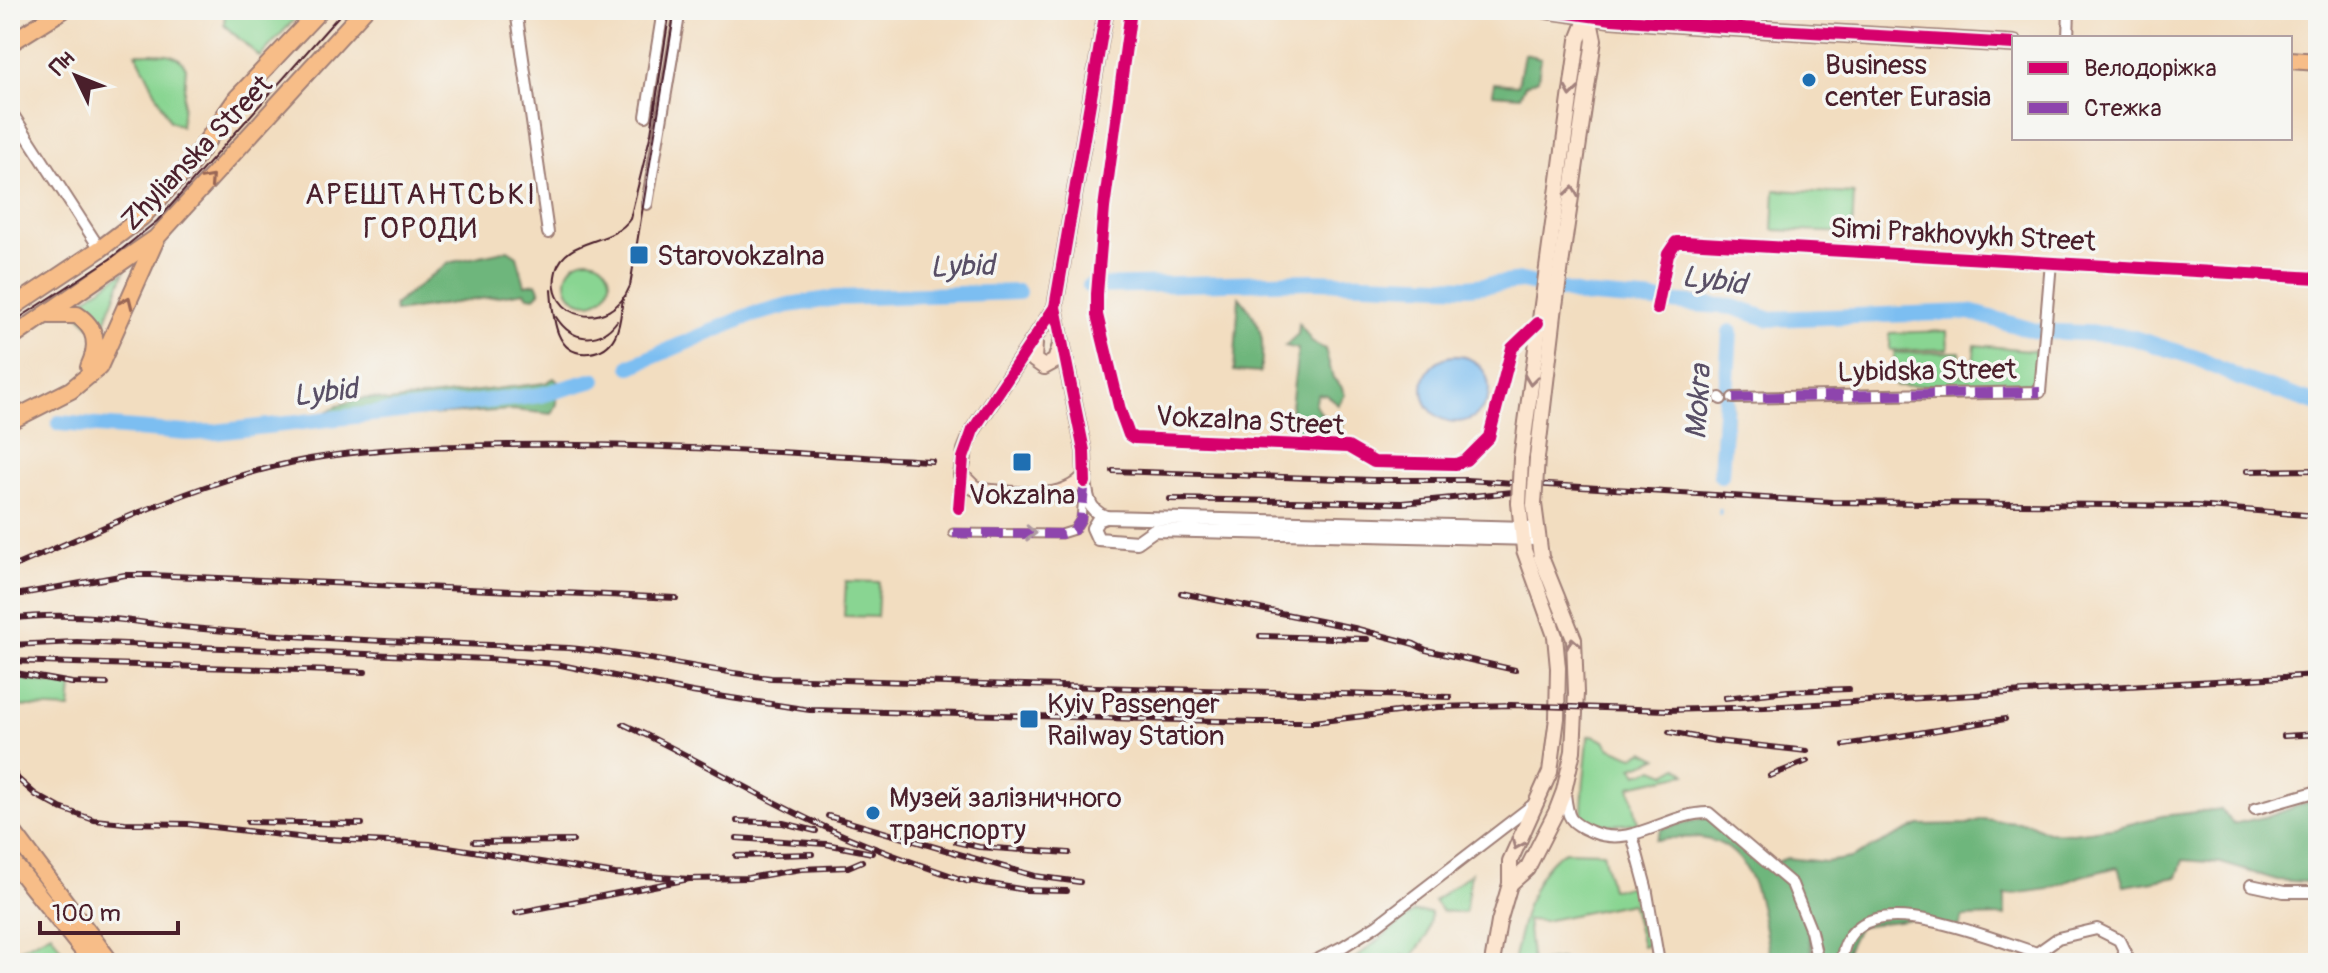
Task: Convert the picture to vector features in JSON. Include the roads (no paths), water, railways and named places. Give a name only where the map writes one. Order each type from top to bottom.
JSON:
[{"type":"main road","points":[[10,43],[63,10]]},
{"type":"main road","name":"Zhylianska Street","points":[[10,309],[142,217],[202,149],[237,98],[320,10]]},
{"type":"main road","name":"Zhylianska Street","points":[[10,339],[156,238],[364,10]]},
{"type":"main road","points":[[1055,307],[1084,451],[1085,482],[1056,494],[981,491],[961,475],[965,450],[973,430],[1055,307],[1106,10]]},
{"type":"main road","points":[[1547,10],[1696,26],[2012,44]]},
{"type":"main road","points":[[1510,884],[1527,869],[1564,791],[1573,751],[1574,639],[1519,503],[1529,458],[1548,304],[1594,40],[1590,13]]},
{"type":"main road","points":[[2292,60],[2318,62]]},
{"type":"main road","points":[[10,421],[71,390],[99,367],[156,238]]},
{"type":"main road","points":[[1492,963],[1510,884],[1510,861],[1553,761],[1557,718],[1555,636],[1537,589],[1529,534],[1534,504],[1529,458],[1538,323],[1548,304]]},
{"type":"main road","points":[[10,413],[89,368],[96,353],[95,338],[86,321],[66,313],[44,316]]},
{"type":"main road","points":[[1037,338],[1034,360],[1044,367],[1055,361],[1061,337]]},
{"type":"main road","points":[[10,828],[111,963]]},
{"type":"main road","points":[[10,859],[93,963]]},
{"type":"street","points":[[516,10],[548,233]]},
{"type":"street","points":[[646,116],[663,10]]},
{"type":"street","points":[[647,204],[680,10]]},
{"type":"street","name":"Vokzalna Street","points":[[1131,10],[1097,273],[1097,315],[1129,435],[1134,438],[1348,447],[1374,462],[1456,464],[1466,460],[1489,437],[1512,348],[1538,323]]},
{"type":"street","points":[[2068,36],[2069,10]]},
{"type":"street","points":[[10,110],[100,249]]},
{"type":"street","name":"Simi Prakhovykh Street","points":[[1657,303],[1668,254],[1676,242],[2318,278]]},
{"type":"street","name":"Lybidska Street","points":[[1733,398],[2040,392],[2051,262]]},
{"type":"street","points":[[1085,482],[1093,510],[1106,517]]},
{"type":"street","points":[[953,533],[1061,534],[1074,530],[1081,519],[1085,482]]},
{"type":"street","points":[[1106,517],[1529,534],[1154,530],[1137,542],[1101,541],[1095,536],[1093,528],[1098,520],[1106,517]]},
{"type":"street","points":[[1137,519],[1145,522],[1147,534]]},
{"type":"street","points":[[1564,791],[1573,824],[1598,835],[1632,835],[1709,813],[1792,884],[1811,931],[1818,963]]},
{"type":"street","points":[[2255,809],[2318,791]]},
{"type":"street","points":[[1311,963],[1377,925],[1536,803]]},
{"type":"street","points":[[1632,835],[1646,887],[1659,963]]},
{"type":"street","points":[[2251,885],[2284,892],[2318,892]]},
{"type":"street","points":[[1841,963],[1845,943],[1859,926],[1879,917],[1921,918],[2037,953],[2047,963]]},
{"type":"street","points":[[2037,953],[2058,938],[2097,929],[2119,940],[2130,963]]},
{"type":"water","points":[[1456,356],[1469,359],[1479,366],[1486,376],[1489,389],[1486,402],[1479,412],[1469,419],[1456,422],[1443,419],[1433,412],[1426,402],[1423,389],[1426,376],[1433,366],[1443,359]]},
{"type":"waterway","name":"Lybid","points":[[1090,286],[1314,281],[1468,287],[1522,281],[1580,295],[1733,307],[1769,319],[1970,312],[2036,331],[2134,338],[2197,358],[2239,378],[2318,404]]},
{"type":"waterway","name":"Lybid","points":[[631,366],[748,316],[789,305],[836,298],[1018,292]]},
{"type":"waterway","name":"Mokra","points":[[1721,475],[1730,332]]},
{"type":"waterway","name":"Lybid","points":[[59,423],[186,433],[215,432],[541,395],[594,380]]},
{"type":"tram line","points":[[10,324],[110,259],[157,221],[344,10]]},
{"type":"tram line","points":[[670,10],[651,133],[630,219],[612,234],[569,252],[556,271],[555,288],[560,301],[569,310],[581,315],[609,311],[621,301],[630,286],[675,10]]},
{"type":"tram line","points":[[551,290],[558,332],[562,341],[577,352],[597,351],[611,343],[618,327],[623,298]]},
{"type":"tram line","points":[[556,317],[570,332],[586,337],[602,334],[617,321]]},
{"type":"railway","points":[[10,568],[157,505],[232,478],[310,459],[360,452],[459,446],[562,445],[721,449],[932,461]]},
{"type":"railway","points":[[2247,471],[2318,470]]},
{"type":"railway","points":[[1113,471],[1466,480],[1832,502],[2196,506],[2318,516]]},
{"type":"railway","points":[[1170,499],[1402,503],[1513,492]]},
{"type":"railway","points":[[10,596],[125,575],[150,575],[676,598]]},
{"type":"railway","points":[[1181,593],[1354,628],[1426,650],[1515,670]]},
{"type":"railway","points":[[10,619],[79,616],[286,635],[569,648],[771,678],[1450,697]]},
{"type":"railway","points":[[1260,636],[1367,639]]},
{"type":"railway","points":[[10,645],[77,642],[488,659],[556,664],[692,692],[810,710],[1254,722],[1314,722],[1438,707],[1511,705],[1668,710],[1765,707],[2318,675]]},
{"type":"railway","points":[[10,661],[365,672]]},
{"type":"railway","points":[[10,672],[72,683],[107,684]]},
{"type":"railway","points":[[1725,698],[1788,691],[1849,689]]},
{"type":"railway","points":[[1844,745],[2005,719]]},
{"type":"railway","points":[[623,724],[833,831],[969,882]]},
{"type":"railway","points":[[1669,732],[1716,741],[1807,751]]},
{"type":"railway","points":[[2284,736],[2318,734]]},
{"type":"railway","points":[[1770,776],[1807,761]]},
{"type":"railway","points":[[10,766],[18,779],[36,795],[60,808],[94,820],[188,824],[306,838],[430,844],[615,874],[689,879]]},
{"type":"railway","points":[[828,816],[1035,876],[1080,882]]},
{"type":"railway","points":[[737,821],[783,823],[816,831]]},
{"type":"railway","points":[[248,822],[362,824]]},
{"type":"railway","points":[[737,838],[826,844],[872,853]]},
{"type":"railway","points":[[474,842],[573,841]]},
{"type":"railway","points":[[956,842],[979,847],[1069,853]]},
{"type":"railway","points":[[736,856],[812,854]]},
{"type":"railway","points":[[516,913],[689,879],[748,878],[801,869],[848,867],[862,861]]},
{"type":"railway","points":[[960,879],[1026,890],[1067,891]]},
{"type":"place","name":"Business center Eurasia","points":[[1809,80]]},
{"type":"place","name":"Starovokzalna","points":[[639,255]]},
{"type":"place","name":"Vokzalna","points":[[1022,462]]},
{"type":"place","name":"Kyiv Passenger Railway Station","points":[[1029,719]]},
{"type":"place","name":"Музей залізничного транспорту","points":[[873,813]]},
{"type":"district","name":"АРЕШТАНТСЬКІ ГОРОДИ","points":[[421,211]]}]
